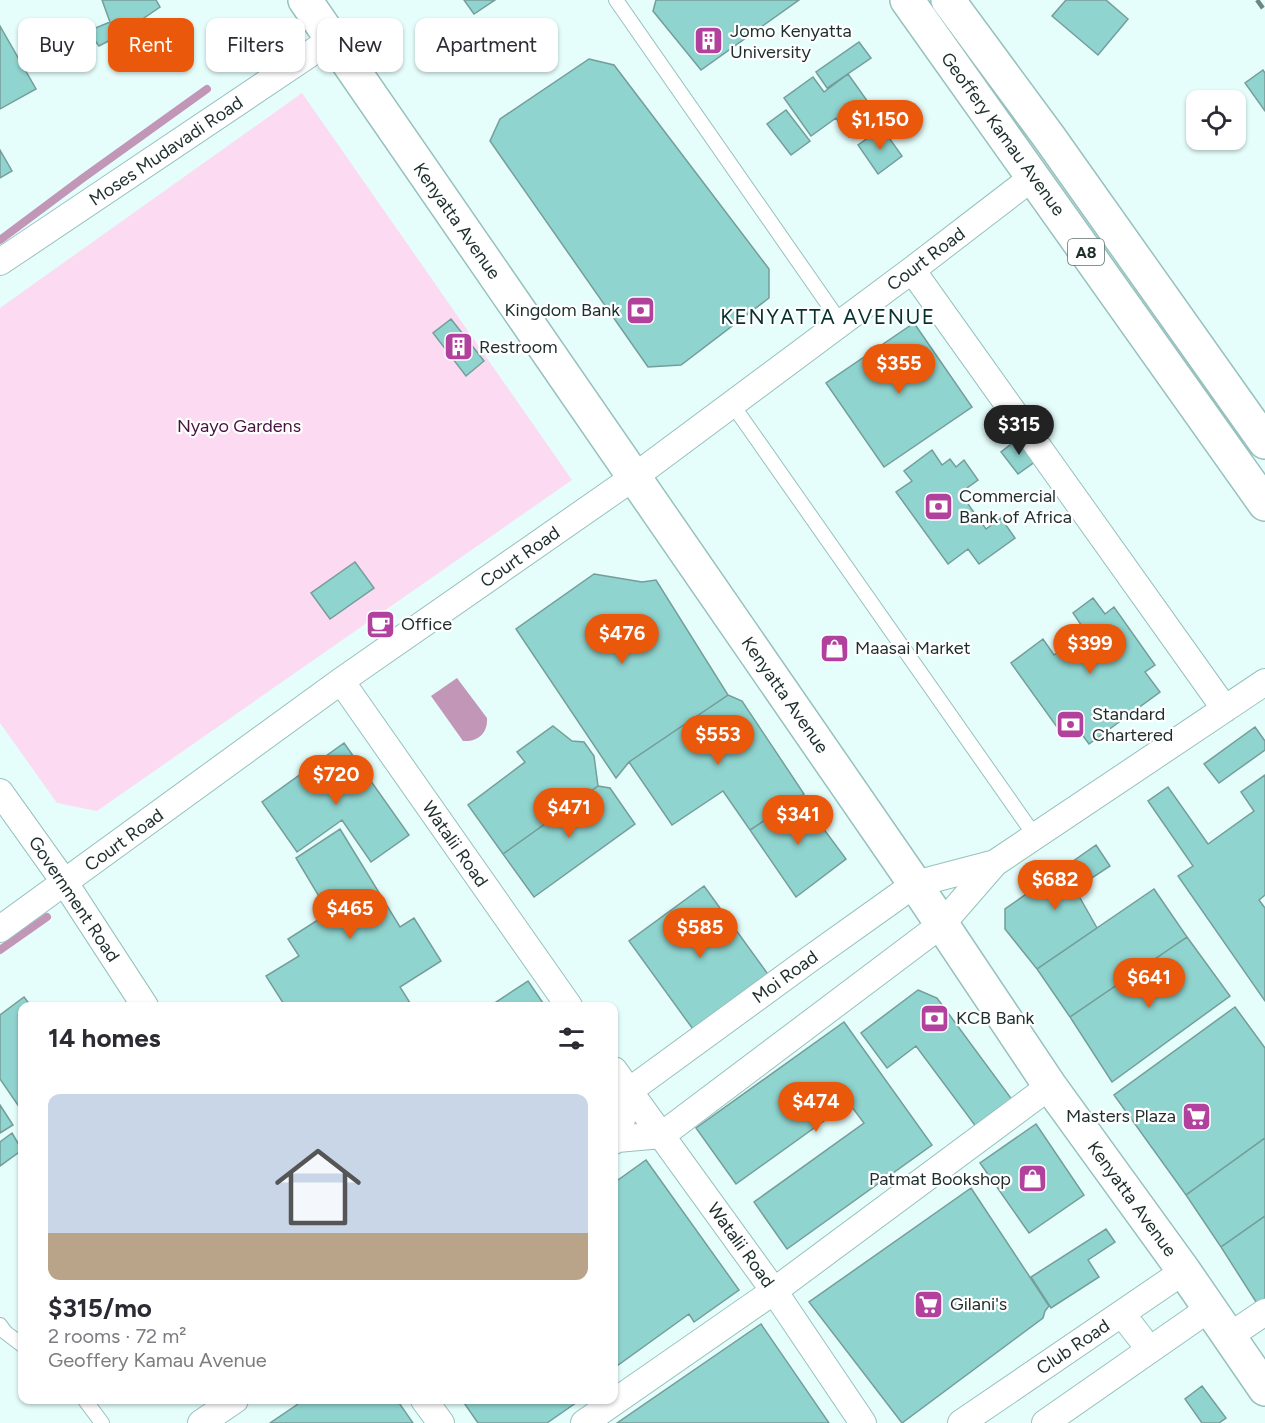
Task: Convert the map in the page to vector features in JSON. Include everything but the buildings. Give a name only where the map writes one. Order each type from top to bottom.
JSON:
[{"type":"main road","name":"Kenyatta Avenue","points":[[305,0],[317,18]]},
{"type":"main road","name":"Geoffery Kamau Avenue","points":[[907,0],[1265,504]]},
{"type":"main road","name":"Geoffery Kamau Avenue","points":[[948,0],[1049,137],[1265,442]]},
{"type":"main road","name":"Kenyatta Avenue","points":[[355,72],[915,884],[1050,1086],[1184,1271],[1265,1389]]},
{"type":"street","name":"Moses Mudavadi Road","points":[[0,262],[317,49]]},
{"type":"street","name":"Court Road","points":[[0,929],[341,681],[634,477],[1033,177]]},
{"type":"street","points":[[912,270],[1225,709]]},
{"type":"street","name":"Watalii Road","points":[[341,681],[566,1002]]},
{"type":"street","name":"Moi Road","points":[[662,1135],[942,924],[994,863],[1265,684]]},
{"type":"street","name":"Government Road","points":[[0,792],[65,883],[142,1002]]},
{"type":"street","name":"Moi Road","points":[[629,1091],[915,884],[994,863]]},
{"type":"street","name":"Watalii Road","points":[[618,1076],[774,1291],[863,1423]]},
{"type":"street","points":[[618,1399],[774,1291],[1050,1086]]},
{"type":"street","points":[[618,1130],[629,1091]]},
{"type":"street","points":[[618,1140],[662,1135]]},
{"type":"street","name":"Club Road","points":[[967,1421],[1184,1271]]},
{"type":"street","points":[[1045,1423],[1210,1308]]},
{"type":"street","points":[[1228,1337],[1265,1312]]},
{"type":"street","points":[[1122,1314],[1150,1350]]},
{"type":"street","points":[[201,1423],[229,1404]]},
{"type":"street","points":[[427,1404],[441,1423]]},
{"type":"street","points":[[584,1423],[611,1404]]},
{"type":"lane","points":[[616,0],[841,323]]},
{"type":"lane","points":[[732,404],[1035,836]]},
{"type":"lane","points":[[0,1325],[4,1332],[18,1342]]},
{"type":"lane","points":[[88,1404],[102,1423]]},
{"type":"green space","name":"Nyayo Gardens","points":[[302,93],[572,480],[97,811],[57,803],[0,723],[0,308]]},
{"type":"shaded area","points":[[457,678],[487,718],[484,732],[473,740],[463,741],[431,696]]},
{"type":"waterway","points":[[0,240],[207,89]]},
{"type":"waterway","points":[[0,950],[47,917]]},
{"type":"railway","points":[[1257,0],[1265,11]]},
{"type":"place","name":"Jomo Kenyatta University","points":[[709,41]]},
{"type":"place","name":"Kingdom Bank","points":[[641,310]]},
{"type":"place","name":"Restroom","points":[[458,347]]},
{"type":"place","name":"Commercial Bank of Africa","points":[[938,506]]},
{"type":"place","name":"Office","points":[[380,624]]},
{"type":"place","name":"Maasai Market","points":[[834,648]]},
{"type":"place","name":"Standard Chartered","points":[[1071,724]]},
{"type":"place","name":"KCB Bank","points":[[935,1018]]},
{"type":"place","name":"Masters Plaza","points":[[1197,1116]]},
{"type":"place","name":"Patmat Bookshop","points":[[1032,1179]]},
{"type":"place","name":"Gilani's","points":[[929,1304]]},
{"type":"district","name":"KENYATTA AVENUE","points":[[828,316]]}]
